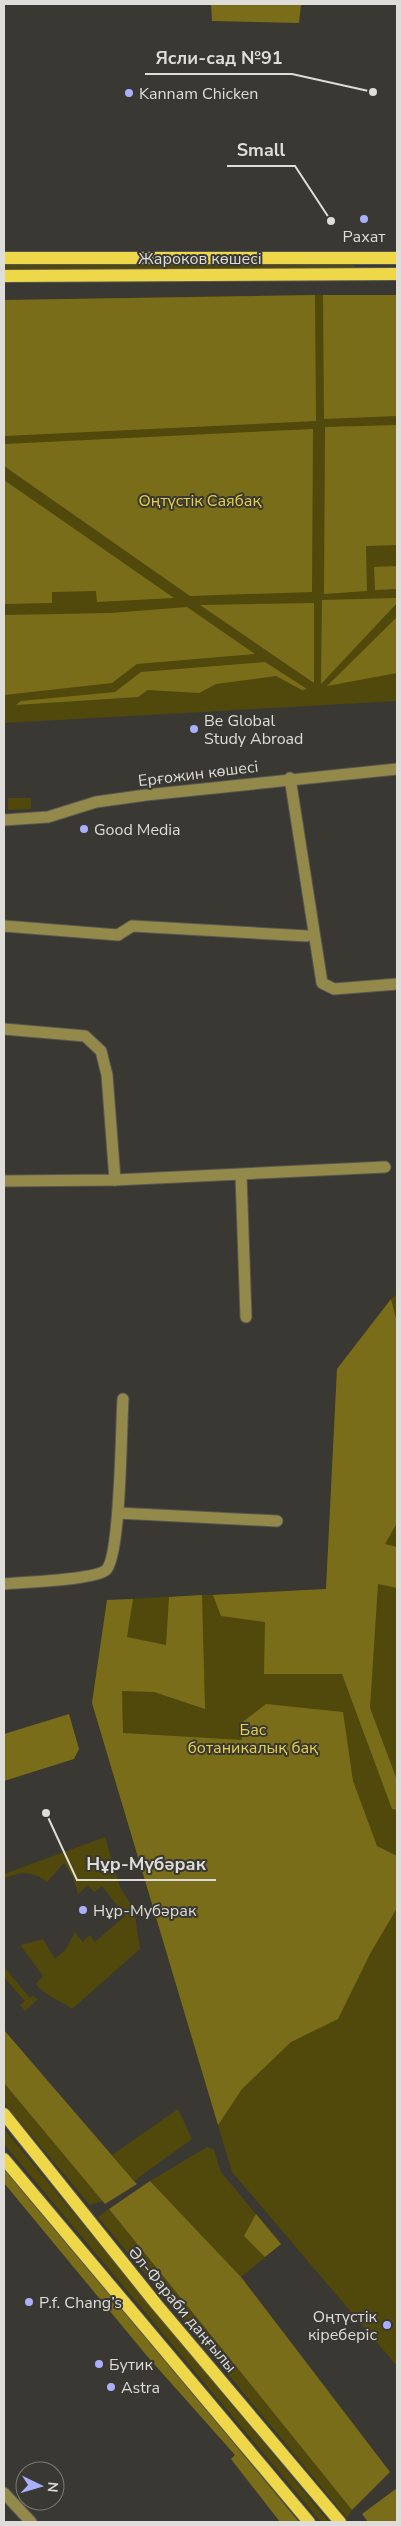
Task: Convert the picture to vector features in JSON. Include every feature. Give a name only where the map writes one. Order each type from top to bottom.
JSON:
[{"type":"main road","name":"Жароков көшесі","points":[[4,258],[397,258]]},
{"type":"main road","points":[[361,258],[361,274]]},
{"type":"main road","name":"Жароков көшесі","points":[[4,276],[397,274]]},
{"type":"main road","name":"Әл-Фараби даңғылы","points":[[4,2114],[157,2305],[340,2522]]},
{"type":"main road","points":[[4,2159],[310,2522]]},
{"type":"street","name":"Ерғожин көшесі","points":[[4,820],[48,816],[96,802],[121,798],[290,778],[397,769]]},
{"type":"street","points":[[290,778],[322,983],[334,989],[397,984]]},
{"type":"street","points":[[4,926],[118,935],[132,926],[307,936]]},
{"type":"street","points":[[4,1029],[85,1036],[101,1050],[107,1074],[115,1180]]},
{"type":"street","points":[[4,1181],[115,1180],[385,1167]]},
{"type":"street","points":[[241,1175],[246,1317]]},
{"type":"street","points":[[4,1584],[91,1576],[106,1570],[112,1559],[118,1513],[122,1399]]},
{"type":"street","points":[[118,1513],[277,1521]]},
{"type":"street","points":[[4,2493],[31,2522]]},
{"type":"green space","points":[[211,4],[301,4],[299,23],[212,21]]},
{"type":"green space","points":[[4,263],[354,264],[355,269],[4,274]]},
{"type":"green space","points":[[315,295],[316,421],[4,436],[4,300]]},
{"type":"green space","points":[[323,295],[397,295],[397,416],[324,419]]},
{"type":"green space","name":"Оңтүстік Саябақ","points":[[397,295],[397,701],[4,723],[4,300]]},
{"type":"green space","points":[[397,425],[397,545],[366,546],[367,591],[324,594],[325,427]]},
{"type":"green space","points":[[313,429],[312,592],[190,596],[4,466],[4,444]]},
{"type":"green space","points":[[4,480],[174,598],[97,602],[96,591],[52,592],[52,603],[4,604]]},
{"type":"green space","points":[[397,566],[397,589],[375,590],[374,567]]},
{"type":"green space","points":[[397,598],[397,603],[321,684],[322,600]]},
{"type":"green space","points":[[314,603],[314,683],[200,605]]},
{"type":"green space","points":[[187,607],[255,654],[137,664],[112,683],[4,695],[4,615],[111,613]]},
{"type":"green space","points":[[397,617],[397,673],[327,686]]},
{"type":"green space","points":[[265,662],[307,689],[302,690],[276,676],[216,684],[199,693],[148,690],[138,697],[16,705],[21,701],[115,692],[141,672]]},
{"type":"green space","points":[[8,798],[31,798],[31,809],[8,810]]},
{"type":"green space","name":"Бас ботаникалық бақ","points":[[397,1294],[397,2366],[232,2172],[92,1703],[107,1600],[326,1589],[337,1369],[391,1299]]},
{"type":"green space","points":[[391,1299],[397,1323],[397,1523],[385,1544],[397,1547],[397,1588],[378,1584],[370,1708],[397,1780],[397,1810],[392,1809],[342,1674],[264,1674],[265,1622],[221,1616],[213,1595],[326,1589],[337,1369]]},
{"type":"green space","points":[[202,1595],[205,1709],[154,1692],[122,1691],[123,1733],[242,1740],[240,1724],[266,1704],[343,1712],[353,1781],[377,1846],[397,1856],[397,1908],[371,1952],[338,2019],[291,2042],[242,2089],[218,2125],[92,1703],[107,1600],[133,1599],[127,1637],[166,1645],[169,1597]]},
{"type":"green space","points":[[69,1714],[79,1749],[74,1759],[4,1781],[4,1734]]},
{"type":"green space","points":[[105,1837],[120,1887],[134,1909],[140,1949],[72,2009],[48,1995],[36,1984],[43,1976],[20,1945],[43,1939],[55,1959],[66,1949],[75,1932],[83,1942],[90,1935],[95,1942],[125,1916],[102,1886],[94,1892],[88,1885],[78,1894],[73,1877],[64,1863],[47,1882],[42,1878],[26,1873],[4,1879],[4,1874]]},
{"type":"green space","points":[[4,1967],[30,1998],[33,1996],[38,1999],[25,2011],[20,2005],[25,2001],[4,1977]]},
{"type":"green space","points":[[4,2030],[137,2184],[105,2204],[4,2083]]},
{"type":"green space","points":[[4,2083],[103,2201],[90,2205],[4,2103]]},
{"type":"green space","points":[[178,2109],[192,2139],[134,2181],[112,2155]]},
{"type":"green space","points":[[4,2129],[329,2522],[321,2522],[4,2144]]},
{"type":"green space","points":[[207,2147],[214,2150],[221,2172],[281,2244],[241,2277],[150,2181]]},
{"type":"green space","points":[[4,2166],[299,2522],[280,2522],[231,2459],[235,2455],[147,2356],[4,2183]]},
{"type":"green space","points":[[150,2181],[241,2277],[390,2472],[352,2510],[109,2209]]},
{"type":"green space","points":[[109,2209],[352,2510],[347,2518],[98,2217]]},
{"type":"green space","points":[[256,2214],[281,2244],[265,2257],[244,2236]]},
{"type":"green space","points":[[397,2488],[397,2522],[368,2522],[362,2514]]},
{"type":"place","name":"Ясли-сад №91","points":[[373,92]]},
{"type":"place","name":"Kannam Chicken","points":[[129,93]]},
{"type":"place","name":"Рахат","points":[[364,219]]},
{"type":"place","name":"Small","points":[[331,221]]},
{"type":"place","name":"Be Global Study Abroad","points":[[194,729]]},
{"type":"place","name":"Good Media","points":[[84,829]]},
{"type":"place","name":"Нұр-Мүбәрак","points":[[46,1813]]},
{"type":"place","name":"Нұр-Мубәрак","points":[[83,1910]]},
{"type":"place","name":"P.f. Chang’s","points":[[29,2302]]},
{"type":"place","name":"Оңтүстік кіреберіс","points":[[387,2325]]},
{"type":"place","name":"Бутик","points":[[99,2364]]},
{"type":"place","name":"Astra","points":[[111,2387]]}]
